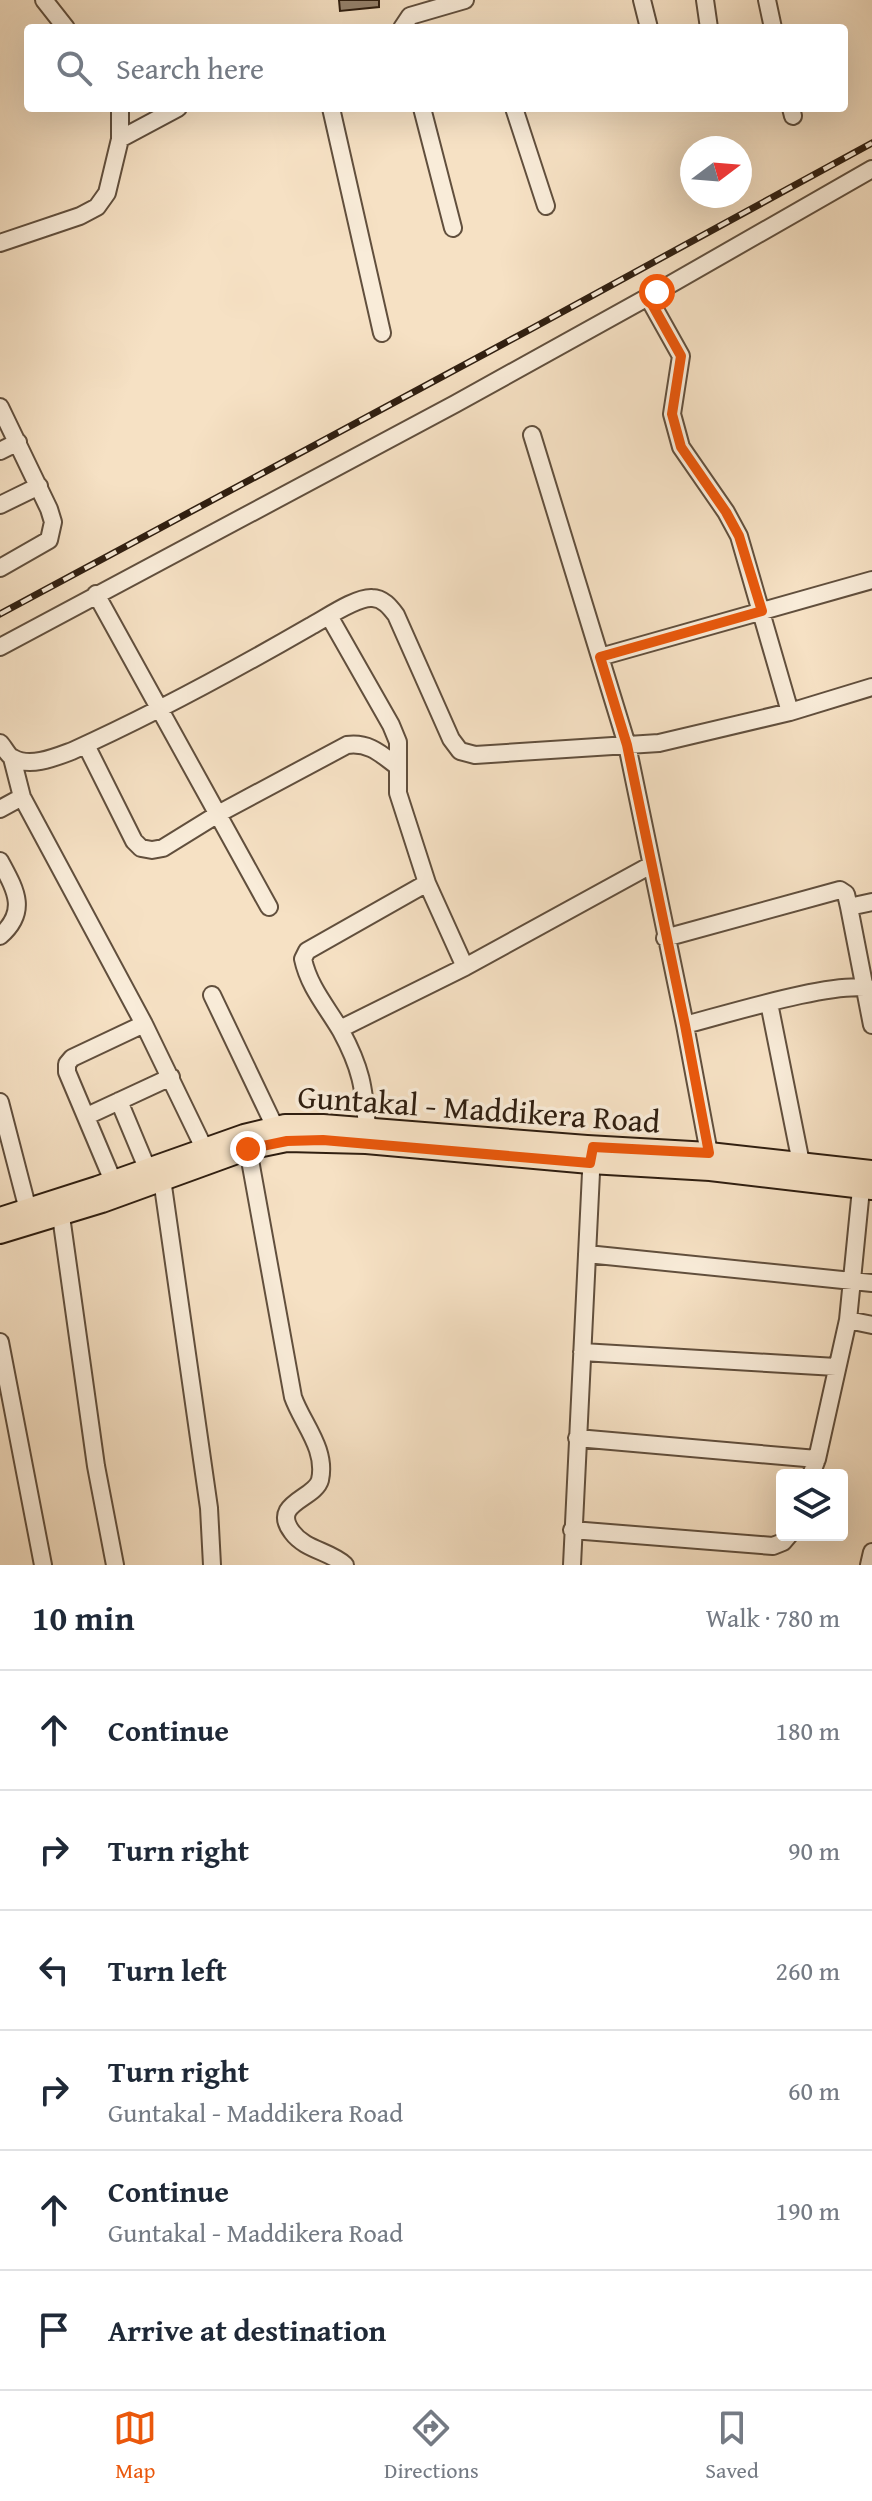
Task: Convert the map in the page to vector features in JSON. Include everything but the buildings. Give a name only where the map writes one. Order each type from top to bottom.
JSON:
[{"type":"main road","name":"Guntakal - Maddikera Road","points":[[0,1233],[61,1216],[204,1148],[275,1127],[323,1125],[367,1128],[710,1170],[868,1183]]},
{"type":"main road","name":"Guntakal - Maddikera Road","points":[[0,1218],[113,1181],[287,1141],[323,1140],[592,1155],[709,1153],[801,1163],[868,1183]]},
{"type":"street","points":[[44,0],[63,24]]},
{"type":"street","points":[[405,24],[410,16],[465,0]]},
{"type":"street","points":[[642,0],[648,24]]},
{"type":"street","points":[[705,0],[708,24]]},
{"type":"street","points":[[767,0],[772,24]]},
{"type":"street","points":[[0,243],[80,216],[97,207],[107,193],[120,139],[120,112]]},
{"type":"street","points":[[120,139],[171,112]]},
{"type":"street","points":[[332,112],[382,333]]},
{"type":"street","points":[[423,112],[453,228]]},
{"type":"street","points":[[515,112],[546,206]]},
{"type":"street","points":[[0,647],[648,297],[872,169]]},
{"type":"street","points":[[648,297],[681,356],[672,414],[681,447],[739,536],[790,712]]},
{"type":"street","points":[[0,407],[53,522],[49,540],[0,568]]},
{"type":"street","points":[[532,435],[627,745],[709,1153]]},
{"type":"street","points":[[0,451],[18,442]]},
{"type":"street","points":[[0,505],[39,486]]},
{"type":"street","points":[[600,657],[872,580]]},
{"type":"street","points":[[96,594],[269,907]]},
{"type":"street","points":[[12,758],[28,762],[49,759],[86,745],[217,681],[329,616],[371,597],[385,602],[396,615],[451,739],[460,751],[475,755],[673,740],[790,712],[872,687]]},
{"type":"street","points":[[329,616],[398,742],[398,793],[427,883],[465,967]]},
{"type":"street","points":[[0,743],[12,758],[22,797],[144,1024],[204,1148]]},
{"type":"street","points":[[86,745],[134,841],[141,848],[152,850],[163,848],[218,814],[347,745],[360,743],[373,748],[397,766]]},
{"type":"street","points":[[0,809],[22,797]]},
{"type":"street","points":[[0,861],[16,889],[18,909],[10,927],[0,936]]},
{"type":"street","points":[[340,1029],[465,967],[651,865]]},
{"type":"street","points":[[367,1128],[363,1078],[340,1029],[311,985],[303,959],[307,951],[427,883]]},
{"type":"street","points":[[665,938],[834,891],[846,894],[868,988],[872,1025]]},
{"type":"street","points":[[849,907],[872,902]]},
{"type":"street","points":[[685,1025],[825,991],[868,988]]},
{"type":"street","points":[[212,995],[275,1127]]},
{"type":"street","points":[[769,1003],[801,1163]]},
{"type":"street","points":[[113,1181],[67,1072],[67,1064],[72,1058],[144,1024]]},
{"type":"street","points":[[87,1116],[171,1077]]},
{"type":"street","points":[[119,1101],[154,1174],[209,1508],[212,1565]]},
{"type":"street","points":[[1,1112],[28,1210]]},
{"type":"street","points":[[248,1149],[293,1397],[316,1446],[321,1472],[319,1484],[309,1494],[295,1500],[288,1511],[288,1525],[293,1534],[314,1550],[345,1565]]},
{"type":"street","points":[[572,1565],[592,1155]]},
{"type":"street","points":[[577,1438],[814,1467],[848,1320],[868,1183]]},
{"type":"street","points":[[61,1216],[96,1466],[117,1564]]},
{"type":"street","points":[[587,1254],[872,1283]]},
{"type":"street","points":[[848,1320],[872,1325]]},
{"type":"street","points":[[0,1342],[43,1565]]},
{"type":"street","points":[[582,1352],[836,1367]]},
{"type":"street","points":[[572,1530],[773,1546],[784,1541]]},
{"type":"street","points":[[869,1565],[872,1552]]},
{"type":"railway","points":[[0,614],[872,143]]},
{"type":"route","points":[[248,1149],[287,1141],[323,1140],[590,1163],[593,1147],[709,1153],[627,745],[600,657],[762,611],[739,536],[681,447],[672,414],[681,356],[648,297],[657,292]]}]
